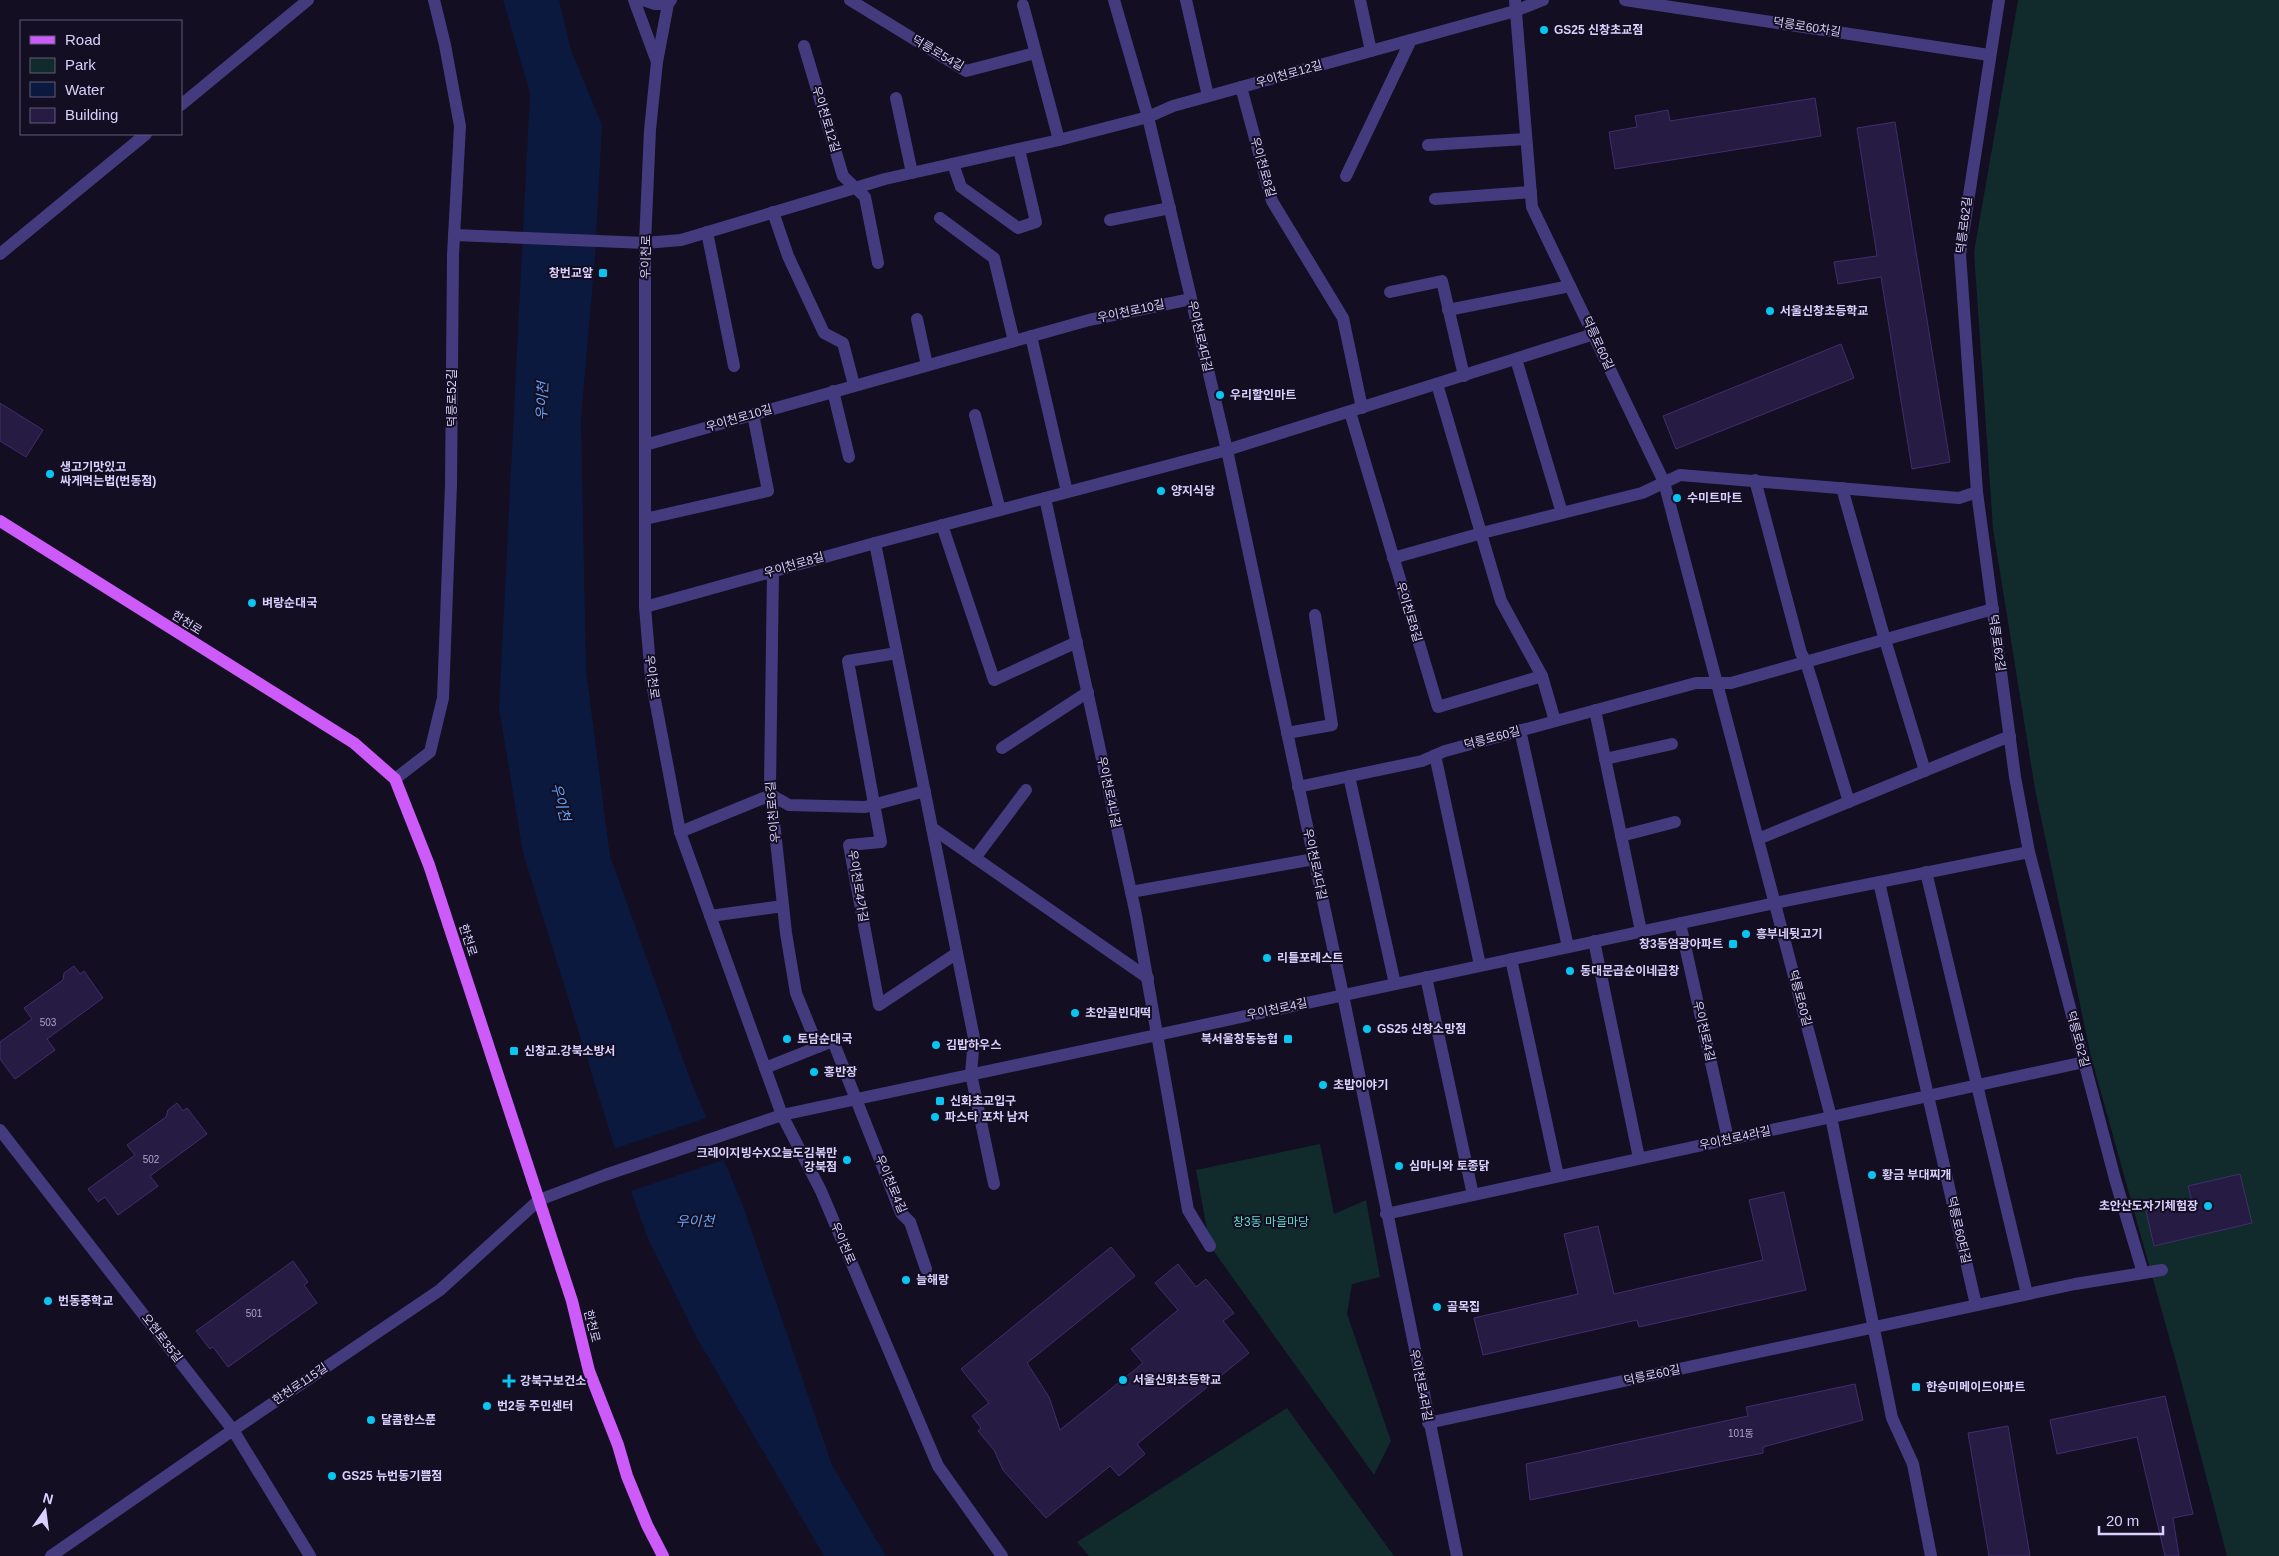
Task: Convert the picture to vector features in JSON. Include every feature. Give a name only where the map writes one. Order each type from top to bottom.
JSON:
[{"type":"main road","name":"한천로","points":[[0,521],[354,744],[395,779],[429,865],[539,1200],[572,1301],[589,1371],[618,1445],[630,1485],[647,1526],[663,1556]]},
{"type":"street","points":[[182,104],[308,0]]},
{"type":"street","name":"덕릉로52길","points":[[395,779],[430,752],[443,698],[451,485],[454,235],[460,126],[445,45],[434,0]]},
{"type":"street","name":"우이천로","points":[[634,0],[657,62],[650,130],[646,243],[645,607],[651,678],[680,832],[782,1114],[821,1190],[938,1466],[1002,1556]]},
{"type":"street","points":[[643,0],[655,4],[669,2],[657,62]]},
{"type":"street","name":"덕릉로54길","points":[[850,0],[966,71],[1035,53]]},
{"type":"street","name":"우이천로4다길","points":[[1114,0],[1148,117],[1227,450],[1343,995]]},
{"type":"street","points":[[1186,0],[1208,96]]},
{"type":"street","points":[[1360,0],[1371,51]]},
{"type":"street","points":[[1515,6],[1542,0]]},
{"type":"street","name":"덕릉로60차길","points":[[1625,0],[1642,1],[1989,55]]},
{"type":"street","name":"덕릉로62길","points":[[1999,0],[1989,55],[1960,254],[1977,492],[2010,736],[2029,852],[2115,1180],[2143,1273]]},
{"type":"street","points":[[1023,5],[1059,140]]},
{"type":"street","name":"우이천로12길","points":[[454,235],[646,243],[681,240],[857,187],[1059,140],[1148,117],[1173,106],[1411,40],[1515,6]]},
{"type":"street","name":"덕릉로60길","points":[[1515,6],[1532,206],[1664,482],[1715,684],[1831,1117],[1892,1418],[1913,1464],[1931,1556]]},
{"type":"street","points":[[1346,176],[1411,40]]},
{"type":"street","name":"우이천로12길","points":[[804,46],[843,176],[857,187],[865,197],[878,263]]},
{"type":"street","name":"우이천로8길","points":[[1241,87],[1272,201],[1343,318],[1356,410],[1393,558],[1438,707],[1542,676]]},
{"type":"street","points":[[896,98],[912,173]]},
{"type":"street","points":[[0,254],[145,135]]},
{"type":"street","points":[[1428,145],[1526,139]]},
{"type":"street","points":[[953,164],[962,187],[1018,228],[1036,222],[1019,149]]},
{"type":"street","points":[[1435,199],[1531,192]]},
{"type":"street","points":[[1110,220],[1170,208]]},
{"type":"street","points":[[773,212],[788,256],[824,333],[843,343],[854,385]]},
{"type":"street","points":[[940,218],[994,258],[1014,340]]},
{"type":"street","points":[[707,232],[734,366]]},
{"type":"street","points":[[1390,292],[1442,281],[1464,376]]},
{"type":"street","points":[[1448,310],[1570,286]]},
{"type":"street","name":"우이천로10길","points":[[645,445],[1014,340],[1089,320],[1191,298]]},
{"type":"street","points":[[917,319],[927,365]]},
{"type":"street","name":"우이천로8길","points":[[645,607],[875,543],[1227,450],[1594,334]]},
{"type":"street","points":[[1031,336],[1068,492]]},
{"type":"street","points":[[1516,359],[1562,513]]},
{"type":"street","points":[[1437,384],[1501,601],[1542,676],[1555,721]]},
{"type":"street","points":[[834,391],[849,457]]},
{"type":"street","points":[[645,519],[768,491],[753,414]]},
{"type":"street","points":[[975,415],[1000,510]]},
{"type":"street","points":[[1393,558],[1482,533],[1642,493],[1680,475],[1959,498],[1977,492]]},
{"type":"street","points":[[1755,480],[1801,653],[1806,662],[1849,802]]},
{"type":"street","points":[[1842,488],[1884,640],[1925,771]]},
{"type":"street","name":"우이천로4나길","points":[[1045,498],[1131,892],[1159,1034]]},
{"type":"street","points":[[942,525],[994,680],[1077,642]]},
{"type":"street","points":[[875,543],[974,1038],[972,1074],[994,1184]]},
{"type":"street","name":"우이천로6길","points":[[773,571],[771,795],[783,906],[796,993],[818,1047]]},
{"type":"street","name":"덕릉로60길","points":[[1298,787],[1422,761],[1435,755],[1520,730],[1696,684],[1731,684],[1993,609]]},
{"type":"street","points":[[1287,733],[1332,725],[1315,614]]},
{"type":"street","name":"우이천로4가길","points":[[897,653],[848,661],[881,842],[848,845],[879,1005],[957,953]]},
{"type":"street","points":[[1002,748],[1088,692]]},
{"type":"street","points":[[1595,710],[1641,931]]},
{"type":"street","points":[[1520,730],[1568,947]]},
{"type":"street","points":[[1758,839],[2010,736]]},
{"type":"street","points":[[1605,759],[1672,744]]},
{"type":"street","points":[[1435,755],[1480,966]]},
{"type":"street","points":[[1349,776],[1395,984]]},
{"type":"street","points":[[975,858],[1026,790]]},
{"type":"street","points":[[680,832],[771,795],[789,805],[866,807],[925,791]]},
{"type":"street","points":[[1621,836],[1676,822]]},
{"type":"street","points":[[932,828],[1148,978]]},
{"type":"street","points":[[1775,903],[2029,852]]},
{"type":"street","points":[[1131,892],[1314,859]]},
{"type":"street","points":[[1926,872],[2027,1294]]},
{"type":"street","points":[[1879,882],[1929,1095]]},
{"type":"street","name":"우이천로4길","points":[[539,1200],[747,1128],[782,1114],[1775,903]]},
{"type":"street","points":[[710,916],[783,906]]},
{"type":"street","name":"우이천로4길","points":[[1680,923],[1728,1139]]},
{"type":"street","points":[[1594,941],[1639,1158]]},
{"type":"street","points":[[1511,959],[1558,1176]]},
{"type":"street","points":[[1426,977],[1473,1195]]},
{"type":"street","name":"우이천로4라길","points":[[1343,995],[1428,1424],[1457,1556]]},
{"type":"street","points":[[1159,1034],[1188,1210],[1210,1246]]},
{"type":"street","name":"우이천로4길","points":[[818,1047],[833,1041],[901,1214],[910,1222],[926,1269]]},
{"type":"street","points":[[765,1068],[818,1047]]},
{"type":"street","name":"우이천로4라길","points":[[1386,1214],[2084,1062]]},
{"type":"street","name":"덕릉로60타길","points":[[1929,1095],[1976,1306]]},
{"type":"street","name":"오현로35길","points":[[0,1130],[233,1430],[310,1556]]},
{"type":"street","name":"한천로115길","points":[[51,1556],[440,1290],[539,1200]]},
{"type":"street","points":[[1875,1327],[2027,1294],[2162,1270]]},
{"type":"street","name":"덕릉로60길","points":[[1428,1424],[1875,1327]]},
{"type":"green space","points":[[2018,0],[2279,0],[2279,1556],[2227,1556],[2178,1369],[2091,1057],[2035,789],[1993,529],[1974,252]]},
{"type":"green space","name":"창3동 마을마당","points":[[1320,1144],[1334,1214],[1366,1200],[1380,1277],[1352,1284],[1347,1314],[1391,1441],[1374,1475],[1210,1246],[1196,1170]]},
{"type":"green space","points":[[1287,1408],[1394,1556],[1089,1556],[1077,1542]]},
{"type":"water","name":"우이천","points":[[503,0],[559,0],[571,50],[602,125],[595,258],[581,418],[586,670],[610,856],[689,1076],[743,1206],[832,1465],[886,1556],[824,1556],[697,1338],[649,1241],[613,1142],[523,853],[499,708],[530,93]]},
{"type":"pier","points":[[709,1117],[726,1159],[628,1192],[613,1149]]},
{"type":"building","points":[[1815,98],[1821,136],[1615,169],[1609,132],[1637,127],[1635,116],[1668,110],[1670,121]]},
{"type":"building","points":[[1895,122],[1950,462],[1912,469],[1881,277],[1838,284],[1834,262],[1877,256],[1857,128]]},
{"type":"building","points":[[1841,344],[1854,378],[1676,449],[1663,416]]},
{"type":"building","points":[[0,403],[43,430],[26,457],[0,441]]},
{"type":"building","points":[[74,966],[80,974],[84,971],[103,998],[47,1039],[55,1050],[15,1079],[0,1059],[0,1042],[32,1019],[24,1008],[63,980],[64,973]]},
{"type":"building","points":[[177,1103],[183,1111],[187,1108],[207,1134],[150,1176],[158,1186],[118,1215],[105,1197],[98,1202],[88,1189],[135,1155],[127,1145],[166,1117],[168,1110]]},
{"type":"building","name":"초안산도자기체험장","points":[[2240,1174],[2252,1223],[2154,1246],[2146,1211],[2192,1201],[2188,1186]]},
{"type":"building","points":[[1784,1192],[1806,1290],[1639,1327],[1637,1320],[1483,1355],[1474,1318],[1578,1294],[1564,1234],[1598,1226],[1614,1294],[1763,1260],[1749,1200]]},
{"type":"building","points":[[1111,1247],[1135,1276],[1027,1363],[1049,1397],[1060,1430],[1143,1363],[1131,1349],[1178,1310],[1155,1283],[1178,1264],[1196,1287],[1206,1279],[1234,1313],[1223,1321],[1249,1353],[1137,1444],[1145,1454],[1119,1476],[1110,1466],[1046,1518],[1003,1470],[994,1450],[978,1431],[981,1428],[972,1416],[989,1403],[961,1369]]},
{"type":"building","points":[[293,1261],[308,1282],[304,1285],[317,1303],[228,1367],[213,1347],[210,1349],[196,1331]]},
{"type":"building","points":[[1855,1384],[1863,1420],[1763,1447],[1763,1453],[1530,1500],[1526,1464],[1748,1416],[1746,1407]]},
{"type":"building","points":[[2165,1396],[2193,1514],[2173,1518],[2179,1556],[2165,1556],[2137,1437],[2057,1454],[2050,1420]]},
{"type":"building","points":[[2008,1426],[2030,1556],[1989,1556],[1968,1433]]},
{"type":"place","name":"GS25 신창초교점","points":[[1544,30]]},
{"type":"place","name":"창번교앞","points":[[603,273]]},
{"type":"place","name":"서울신창초등학교","points":[[1770,311]]},
{"type":"place","name":"우리할인마트","points":[[1220,395]]},
{"type":"place","name":"생고기맛있고 싸게먹는법(번동점)","points":[[50,474]]},
{"type":"place","name":"양지식당","points":[[1161,491]]},
{"type":"place","name":"수미트마트","points":[[1677,498]]},
{"type":"place","name":"벼랑순대국","points":[[252,603]]},
{"type":"place","name":"흥부네뒷고기","points":[[1746,934]]},
{"type":"place","name":"창3동염광아파트","points":[[1733,944]]},
{"type":"place","name":"리틀포레스트","points":[[1267,958]]},
{"type":"place","name":"동대문곱순이네곱창","points":[[1570,971]]},
{"type":"place","name":"초안골빈대떡","points":[[1075,1013]]},
{"type":"place","name":"GS25 신창소망점","points":[[1367,1029]]},
{"type":"place","name":"토담순대국","points":[[787,1039]]},
{"type":"place","name":"북서울창동농협","points":[[1288,1039]]},
{"type":"place","name":"김밥하우스","points":[[936,1045]]},
{"type":"place","name":"신창교.강북소방서","points":[[514,1051]]},
{"type":"place","name":"홍반장","points":[[814,1072]]},
{"type":"place","name":"초밥이야기","points":[[1323,1085]]},
{"type":"place","name":"신화초교입구","points":[[940,1101]]},
{"type":"place","name":"파스타 포차 남자","points":[[935,1117]]},
{"type":"place","name":"크레이지빙수X오늘도김볶만 강북점","points":[[847,1160]]},
{"type":"place","name":"심마니와 토종닭","points":[[1399,1166]]},
{"type":"place","name":"황금 부대찌개","points":[[1872,1175]]},
{"type":"place","name":"초안산도자기체험장","points":[[2208,1206]]},
{"type":"place","name":"늘해랑","points":[[906,1280]]},
{"type":"place","name":"번동중학교","points":[[48,1301]]},
{"type":"place","name":"골목집","points":[[1437,1307]]},
{"type":"place","name":"서울신화초등학교","points":[[1123,1380]]},
{"type":"place","name":"강북구보건소","points":[[509,1381]]},
{"type":"place","name":"한승미메이드아파트","points":[[1916,1387]]},
{"type":"place","name":"번2동 주민센터","points":[[487,1406]]},
{"type":"place","name":"달콤한스푼","points":[[371,1420]]},
{"type":"place","name":"GS25 뉴번동기쁨점","points":[[332,1476]]}]
